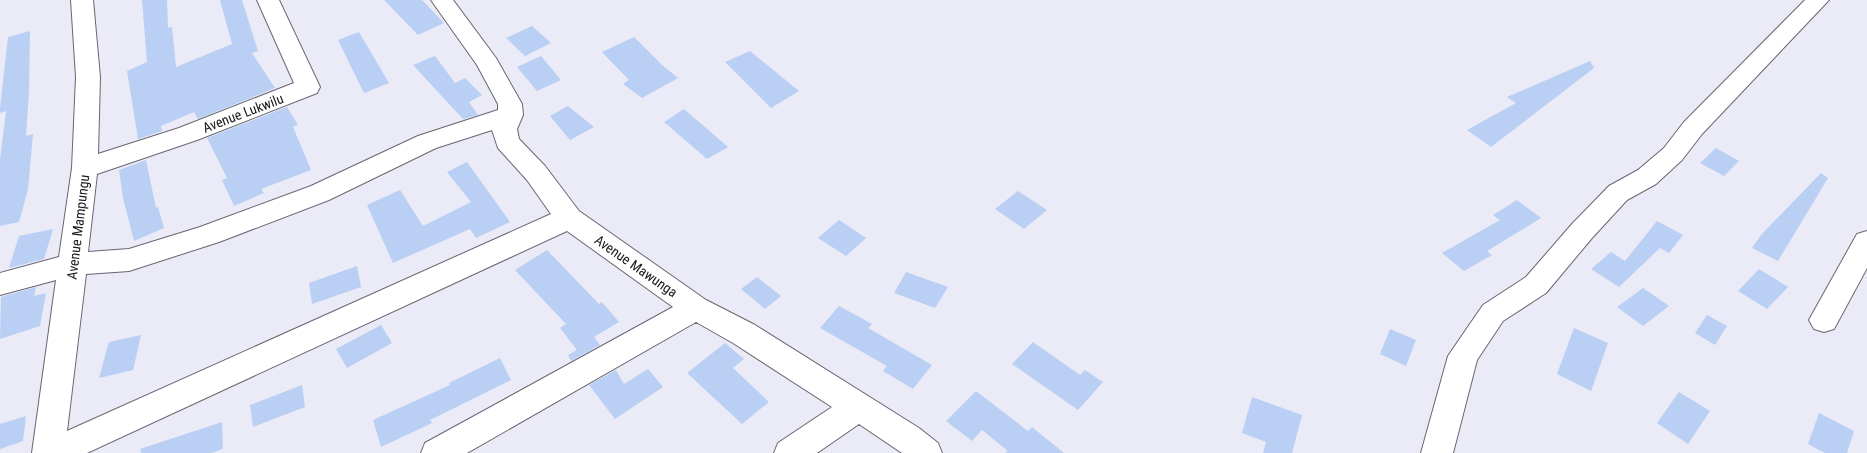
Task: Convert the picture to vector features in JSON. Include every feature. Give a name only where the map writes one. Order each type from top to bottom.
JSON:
[{"type":"street","name":"Avenue Mampungu","points":[[48,453],[85,168],[88,77],[82,0]]},
{"type":"street","name":"Avenue Lukwilu","points":[[85,168],[188,134],[308,87],[268,0]]},
{"type":"street","points":[[0,284],[73,264],[129,260],[209,235],[320,193],[427,142],[511,114],[510,104],[488,62],[442,0]]},
{"type":"street","points":[[1437,453],[1464,356],[1493,313],[1536,286],[1582,231],[1618,193],[1647,177],[1673,154],[1693,128],[1818,0]]},
{"type":"street","name":"Avenue Mawunga","points":[[511,114],[504,129],[507,142],[536,173],[569,218],[696,308],[744,334],[908,438],[926,453]]},
{"type":"street","points":[[53,453],[569,218]]},
{"type":"street","points":[[1824,320],[1867,242]]},
{"type":"street","points":[[436,453],[574,378],[696,308]]},
{"type":"street","points":[[790,453],[858,407]]},
{"type":"building","points":[[142,0],[167,0],[168,28],[172,27],[176,67],[232,44],[220,0],[242,0],[258,51],[252,53],[275,88],[198,119],[194,112],[161,126],[162,131],[138,139],[127,71],[147,62]]},
{"type":"building","points":[[384,0],[422,0],[444,23],[418,35]]},
{"type":"building","points":[[532,26],[551,43],[525,56],[506,38]]},
{"type":"building","points":[[30,31],[26,136],[33,134],[28,189],[19,222],[0,226],[0,160],[6,111],[0,113],[0,108],[8,37]]},
{"type":"building","points":[[359,32],[389,83],[364,93],[338,40]]},
{"type":"building","points":[[634,37],[678,78],[642,98],[623,84],[629,80],[602,52]]},
{"type":"building","points":[[750,51],[799,91],[771,108],[725,62]]},
{"type":"building","points":[[435,56],[455,83],[465,78],[482,95],[469,102],[478,115],[463,119],[413,65]]},
{"type":"building","points":[[541,56],[561,80],[537,91],[517,67]]},
{"type":"building","points":[[1590,61],[1594,68],[1491,147],[1467,130],[1516,103],[1507,97]]},
{"type":"building","points":[[568,106],[594,127],[570,140],[550,116]]},
{"type":"building","points":[[287,107],[298,125],[293,127],[311,170],[261,189],[264,193],[234,206],[222,180],[227,178],[207,138]]},
{"type":"building","points":[[684,109],[728,147],[707,159],[664,122]]},
{"type":"building","points":[[1716,148],[1739,161],[1724,176],[1700,163]]},
{"type":"building","points":[[146,160],[156,208],[158,207],[164,228],[134,241],[123,198],[119,170]]},
{"type":"building","points":[[467,162],[510,222],[476,238],[470,229],[393,263],[367,205],[400,190],[423,226],[471,202],[447,172]]},
{"type":"building","points":[[1821,173],[1828,178],[1778,261],[1752,248],[1761,235]]},
{"type":"building","points":[[1018,191],[1047,210],[1024,229],[995,209]]},
{"type":"building","points":[[1517,200],[1541,218],[1487,251],[1492,255],[1464,271],[1442,253],[1500,220],[1493,215]]},
{"type":"building","points":[[839,220],[866,238],[846,256],[818,238]]},
{"type":"building","points":[[1657,221],[1683,235],[1669,253],[1660,248],[1619,287],[1591,269],[1611,252],[1625,261]]},
{"type":"building","points":[[53,229],[44,259],[9,268],[19,236]]},
{"type":"building","points":[[547,250],[599,304],[602,302],[619,322],[594,337],[600,345],[571,361],[568,355],[577,350],[560,328],[566,324],[515,270]]},
{"type":"building","points":[[357,266],[361,287],[312,304],[309,283]]},
{"type":"building","points":[[1759,269],[1788,287],[1767,309],[1738,291]]},
{"type":"building","points":[[906,272],[948,287],[935,308],[894,293]]},
{"type":"building","points":[[757,277],[781,296],[765,309],[741,289]]},
{"type":"building","points":[[36,287],[34,296],[46,293],[40,326],[0,339],[1,297]]},
{"type":"building","points":[[1643,288],[1669,306],[1643,326],[1617,307]]},
{"type":"building","points":[[839,306],[872,324],[868,328],[932,365],[913,389],[883,371],[887,366],[820,328]]},
{"type":"building","points":[[1707,315],[1727,326],[1715,345],[1695,333]]},
{"type":"building","points":[[381,325],[392,343],[347,368],[336,349]]},
{"type":"building","points":[[1574,328],[1608,343],[1591,391],[1557,374]]},
{"type":"building","points":[[1390,329],[1416,340],[1406,366],[1380,354]]},
{"type":"building","points":[[141,335],[133,370],[99,378],[109,342]]},
{"type":"building","points":[[1033,342],[1080,375],[1085,370],[1103,382],[1078,410],[1012,364]]},
{"type":"building","points":[[725,343],[744,359],[733,368],[769,402],[742,424],[687,373]]},
{"type":"building","points":[[500,358],[511,380],[430,420],[432,423],[381,447],[373,420],[450,385],[449,383]]},
{"type":"building","points":[[648,369],[663,387],[615,419],[589,385],[616,370],[624,384]]},
{"type":"building","points":[[302,385],[305,407],[253,427],[250,405]]},
{"type":"building","points":[[976,391],[1028,431],[1032,427],[1064,453],[1005,453],[1008,451],[982,430],[972,441],[946,421]]},
{"type":"building","points":[[1679,392],[1710,411],[1688,444],[1657,423]]},
{"type":"building","points":[[1252,397],[1302,415],[1292,453],[1263,453],[1266,442],[1242,433]]},
{"type":"building","points":[[1819,413],[1854,431],[1847,453],[1825,453],[1808,444]]},
{"type":"building","points":[[26,416],[23,441],[0,449],[0,424]]},
{"type":"building","points":[[222,422],[223,449],[211,453],[141,453],[140,449]]}]
